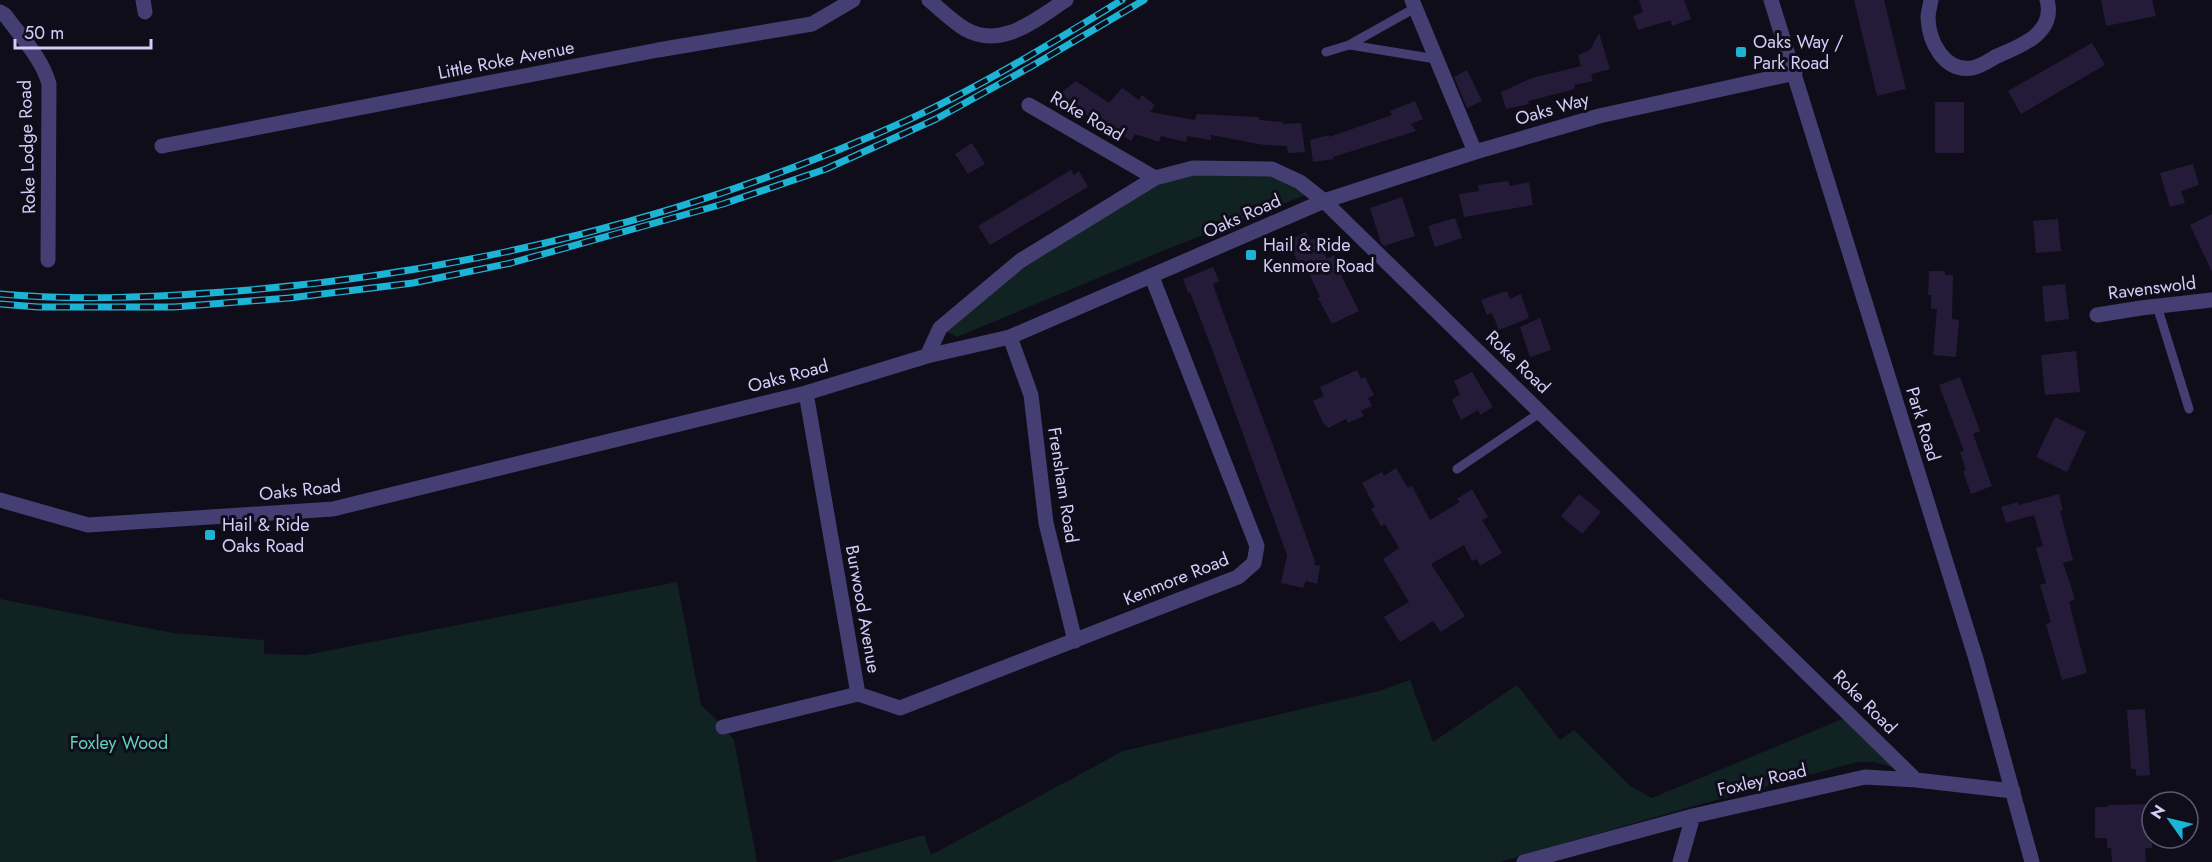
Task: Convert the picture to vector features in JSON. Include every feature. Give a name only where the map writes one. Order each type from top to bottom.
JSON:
[{"type":"street","name":"Little Roke Avenue","points":[[162,146],[658,50],[812,24],[853,0]]},
{"type":"street","points":[[928,0],[966,30],[988,36],[998,36],[1017,32],[1066,0]]},
{"type":"street","name":"Park Road","points":[[1771,0],[1976,658],[2032,862]]},
{"type":"street","points":[[1931,0],[1928,18],[1937,53],[1953,65],[1972,68],[2034,39],[2046,23],[2050,8],[2047,0]]},
{"type":"street","points":[[1413,4],[1475,152]]},
{"type":"street","name":"Roke Lodge Road","points":[[0,12],[5,15],[41,66],[49,84],[48,260]]},
{"type":"street","name":"Oaks Way","points":[[1324,201],[1475,152],[1599,116],[1795,73]]},
{"type":"street","name":"Roke Road","points":[[1029,105],[1155,178],[1193,168],[1272,169],[1300,182],[1324,201],[1916,780]]},
{"type":"street","points":[[927,356],[940,328],[1020,261],[1155,178]]},
{"type":"street","name":"Oaks Road","points":[[0,500],[88,525],[333,509],[806,393],[927,356],[1010,337],[1324,201]]},
{"type":"street","name":"Kenmore Road","points":[[858,694],[900,708],[1238,577],[1254,563],[1257,546],[1152,277]]},
{"type":"street","name":"Ravenswold","points":[[2097,315],[2212,300]]},
{"type":"street","name":"Frensham Road","points":[[1010,337],[1031,394],[1046,523],[1075,641]]},
{"type":"street","name":"Burwood Avenue","points":[[723,727],[858,694],[806,393]]},
{"type":"street","name":"Foxley Road","points":[[1524,862],[1693,816],[1865,777],[1916,780],[2013,791]]},
{"type":"street","points":[[1680,862],[1693,816]]},
{"type":"lane","points":[[1326,52],[1349,45],[1413,4]]},
{"type":"lane","points":[[1349,45],[1436,59]]},
{"type":"lane","points":[[2157,306],[2189,409]]},
{"type":"lane","points":[[1457,469],[1541,412]]},
{"type":"green space","points":[[1272,169],[1313,192],[1165,250],[957,337],[940,328],[1020,261],[1155,178]]},
{"type":"green space","name":"Foxley Wood","points":[[677,582],[701,705],[734,740],[757,862],[0,862],[0,599],[173,633],[264,640],[264,654],[306,655]]},
{"type":"green space","points":[[1410,680],[1433,742],[1517,685],[1560,740],[1574,730],[1630,786],[1652,798],[1845,718],[1901,770],[1875,762],[1857,762],[1499,862],[830,862],[924,835],[931,855],[1123,751],[1379,691]]},
{"type":"building","points":[[1639,0],[1684,0],[1691,19],[1672,26],[1671,20],[1638,30],[1633,16],[1643,12]]},
{"type":"building","points":[[1854,0],[1884,0],[1906,89],[1877,96]]},
{"type":"building","points":[[2101,0],[2152,0],[2156,16],[2106,26]]},
{"type":"building","points":[[1599,33],[1610,69],[1591,74],[1593,81],[1574,85],[1575,89],[1506,109],[1501,92],[1532,78],[1581,66],[1578,55],[1590,50]]},
{"type":"building","points":[[2092,43],[2105,65],[2021,114],[2008,91]]},
{"type":"building","points":[[1467,70],[1482,101],[1467,108],[1454,77]]},
{"type":"building","points":[[1076,81],[1109,103],[1122,88],[1139,100],[1142,95],[1155,105],[1150,112],[1195,120],[1197,114],[1259,117],[1259,120],[1283,122],[1283,124],[1301,123],[1305,152],[1288,153],[1287,146],[1264,145],[1211,135],[1211,140],[1187,136],[1186,142],[1161,136],[1159,142],[1135,134],[1131,141],[1111,127],[1108,130],[1058,95]]},
{"type":"building","points":[[1415,101],[1423,119],[1411,124],[1416,131],[1333,157],[1334,159],[1313,162],[1310,140],[1329,135],[1329,137],[1392,115],[1390,111]]},
{"type":"building","points":[[1935,102],[1964,102],[1964,153],[1935,153]]},
{"type":"building","points":[[972,143],[985,164],[968,174],[955,154]]},
{"type":"building","points":[[2193,164],[2199,185],[2181,191],[2185,203],[2170,207],[2160,173]]},
{"type":"building","points":[[1071,170],[1074,175],[1079,171],[1088,187],[990,245],[978,226]]},
{"type":"building","points":[[1508,181],[1510,186],[1529,182],[1533,205],[1464,217],[1459,194],[1479,191],[1478,185]]},
{"type":"building","points":[[1402,197],[1415,236],[1384,246],[1370,208]]},
{"type":"building","points":[[2212,214],[2212,272],[2190,225]]},
{"type":"building","points":[[1455,218],[1462,238],[1435,247],[1428,226]]},
{"type":"building","points":[[2058,219],[2061,251],[2036,253],[2033,221]]},
{"type":"building","points":[[1306,232],[1311,240],[1317,237],[1327,259],[1334,255],[1359,311],[1332,324],[1318,298],[1320,297],[1303,260],[1298,262],[1288,241]]},
{"type":"building","points":[[1213,267],[1219,281],[1213,284],[1222,310],[1315,561],[1314,565],[1320,566],[1317,584],[1306,581],[1303,588],[1281,583],[1287,555],[1212,349],[1183,279]]},
{"type":"building","points":[[1929,271],[1945,271],[1945,275],[1953,275],[1952,319],[1959,320],[1956,357],[1933,355],[1937,309],[1931,309],[1931,295],[1928,295]]},
{"type":"building","points":[[2065,284],[2069,319],[2045,322],[2042,286]]},
{"type":"building","points":[[1507,291],[1510,299],[1521,294],[1529,318],[1499,330],[1492,313],[1487,315],[1481,300]]},
{"type":"building","points":[[1540,318],[1551,350],[1530,357],[1520,327]]},
{"type":"building","points":[[2076,351],[2080,392],[2045,395],[2041,355]]},
{"type":"building","points":[[1357,370],[1361,379],[1365,377],[1374,395],[1368,398],[1372,406],[1361,411],[1364,416],[1348,423],[1346,419],[1328,428],[1326,424],[1324,425],[1313,401],[1324,396],[1320,387]]},
{"type":"building","points":[[1472,372],[1493,407],[1480,415],[1478,410],[1461,420],[1452,400],[1460,394],[1454,381]]},
{"type":"building","points":[[1960,377],[1980,431],[1973,434],[1992,486],[1971,494],[1963,471],[1966,470],[1960,452],[1964,451],[1939,385]]},
{"type":"building","points":[[2055,417],[2086,432],[2067,472],[2036,457]]},
{"type":"building","points":[[1396,468],[1408,488],[1412,486],[1430,520],[1460,502],[1457,499],[1472,489],[1488,517],[1482,520],[1502,553],[1480,566],[1477,559],[1472,561],[1464,545],[1431,564],[1465,616],[1441,632],[1433,621],[1400,642],[1384,617],[1409,602],[1383,559],[1399,548],[1385,524],[1381,526],[1371,509],[1375,507],[1362,483],[1382,472],[1384,476]]},
{"type":"building","points":[[1579,494],[1601,512],[1582,534],[1561,516]]},
{"type":"building","points":[[2059,494],[2063,510],[2060,511],[2073,560],[2063,563],[2075,599],[2069,602],[2087,673],[2062,680],[2046,624],[2051,622],[2040,585],[2046,583],[2036,548],[2043,546],[2034,515],[2006,523],[2001,507],[2018,502],[2019,505]]},
{"type":"building","points":[[2145,709],[2150,775],[2136,776],[2136,769],[2131,769],[2127,710]]},
{"type":"building","points":[[2140,804],[2140,850],[2145,850],[2146,862],[2112,862],[2111,848],[2107,848],[2107,838],[2095,838],[2095,807],[2108,807],[2108,805]]},
{"type":"railway","points":[[0,294],[89,298],[237,291],[410,270],[496,254],[581,234],[665,211],[748,184],[910,119],[991,77],[1122,0]]},
{"type":"railway","points":[[0,304],[38,307],[174,307],[289,298],[413,283],[511,263],[723,204],[826,169],[936,119],[1144,0]]},
{"type":"place","name":"Oaks Way / Park Road","points":[[1741,52]]},
{"type":"place","name":"Hail & Ride Kenmore Road","points":[[1251,255]]},
{"type":"place","name":"Hail & Ride Oaks Road","points":[[210,535]]}]
